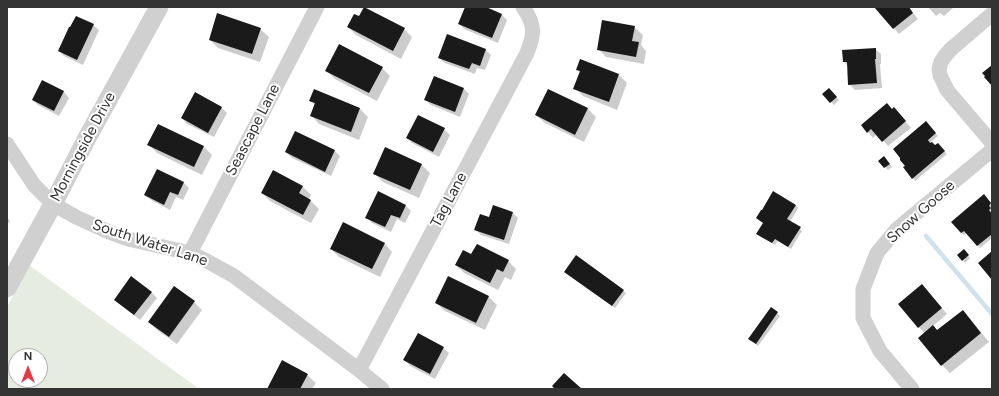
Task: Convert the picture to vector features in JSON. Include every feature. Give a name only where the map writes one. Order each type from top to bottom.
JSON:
[{"type":"street","name":"Morningside Drive","points":[[7,288],[159,7]]},
{"type":"street","name":"Seascape Lane","points":[[190,253],[317,7]]},
{"type":"street","name":"Tag Lane","points":[[359,370],[527,53],[532,41],[533,29],[529,16],[523,7]]},
{"type":"street","points":[[992,14],[951,49],[941,62],[939,69],[943,83],[947,90],[992,143]]},
{"type":"street","name":"South Water Lane","points":[[7,144],[34,185],[52,204],[109,232],[190,253],[234,276],[382,389]]},
{"type":"street","name":"Snow Goose","points":[[912,389],[880,351],[863,318],[863,289],[877,253],[897,229],[992,150]]},
{"type":"shaded area","points":[[29,265],[199,389],[7,389],[7,307]]},
{"type":"building","points":[[364,7],[405,28],[393,51],[347,27],[354,14],[359,16]]},
{"type":"building","points":[[465,7],[486,7],[502,14],[492,38],[458,24]]},
{"type":"building","points":[[874,7],[909,7],[913,13],[893,29]]},
{"type":"building","points":[[217,13],[261,28],[252,54],[209,40]]},
{"type":"building","points":[[76,16],[94,24],[77,60],[58,51]]},
{"type":"building","points":[[602,20],[635,26],[632,41],[639,42],[636,57],[597,50]]},
{"type":"building","points":[[447,34],[486,49],[480,66],[472,63],[469,69],[438,58]]},
{"type":"building","points":[[339,44],[383,67],[369,93],[325,71]]},
{"type":"building","points":[[876,48],[875,59],[877,83],[848,85],[847,62],[843,62],[842,50]]},
{"type":"building","points":[[580,59],[619,74],[609,102],[573,89],[580,71],[576,70]]},
{"type":"building","points":[[992,65],[992,86],[982,73]]},
{"type":"building","points":[[434,76],[464,88],[455,112],[424,100]]},
{"type":"building","points":[[42,80],[64,91],[54,111],[32,100]]},
{"type":"building","points":[[829,88],[837,97],[830,103],[822,94]]},
{"type":"building","points":[[314,89],[360,108],[351,132],[310,116],[315,103],[309,101]]},
{"type":"building","points":[[548,89],[588,108],[575,135],[535,115]]},
{"type":"building","points":[[195,92],[222,107],[208,133],[181,118]]},
{"type":"building","points":[[887,103],[892,109],[894,107],[906,121],[882,142],[871,129],[867,133],[861,125]]},
{"type":"building","points":[[418,115],[445,128],[433,152],[406,138]]},
{"type":"building","points":[[926,121],[936,133],[928,140],[930,143],[932,142],[935,145],[938,143],[945,151],[912,179],[893,149]]},
{"type":"building","points":[[158,124],[204,146],[194,167],[147,145]]},
{"type":"building","points":[[295,131],[335,150],[325,172],[285,152]]},
{"type":"building","points":[[385,147],[422,164],[410,190],[373,174]]},
{"type":"building","points":[[884,156],[890,164],[884,168],[878,161]]},
{"type":"building","points":[[157,169],[184,182],[178,195],[170,192],[164,205],[144,195]]},
{"type":"building","points":[[273,170],[303,186],[299,193],[311,200],[303,215],[261,193]]},
{"type":"building","points":[[378,191],[406,205],[400,218],[391,215],[385,227],[365,218]]},
{"type":"building","points":[[773,191],[796,205],[787,219],[801,227],[788,247],[775,239],[772,243],[756,234],[763,223],[756,218]]},
{"type":"building","points":[[984,194],[991,203],[989,206],[991,208],[989,210],[992,214],[992,234],[977,246],[964,231],[961,233],[951,222]]},
{"type":"building","points":[[493,205],[513,212],[504,240],[474,230],[480,214],[489,217]]},
{"type":"building","points":[[343,222],[385,243],[372,269],[330,249]]},
{"type":"building","points":[[477,244],[509,260],[503,272],[497,269],[490,283],[455,265],[463,250],[471,254]]},
{"type":"building","points":[[964,249],[969,255],[962,261],[957,255]]},
{"type":"building","points":[[992,251],[992,280],[978,263]]},
{"type":"building","points":[[576,255],[624,290],[612,306],[564,272]]},
{"type":"building","points":[[131,276],[152,292],[134,315],[114,300]]},
{"type":"building","points":[[448,276],[489,296],[476,323],[435,303]]},
{"type":"building","points":[[922,284],[942,308],[918,328],[898,304]]},
{"type":"building","points":[[174,286],[195,301],[169,337],[148,322]]},
{"type":"building","points":[[771,307],[778,312],[756,344],[748,339]]},
{"type":"building","points":[[963,310],[981,333],[941,366],[918,338],[933,325],[937,330]]},
{"type":"building","points":[[418,333],[444,347],[430,374],[403,360]]},
{"type":"building","points":[[282,360],[308,374],[300,389],[267,389]]},
{"type":"building","points":[[564,373],[582,389],[555,389],[552,386]]},
{"type":"waterway","points":[[926,236],[992,314]]}]
